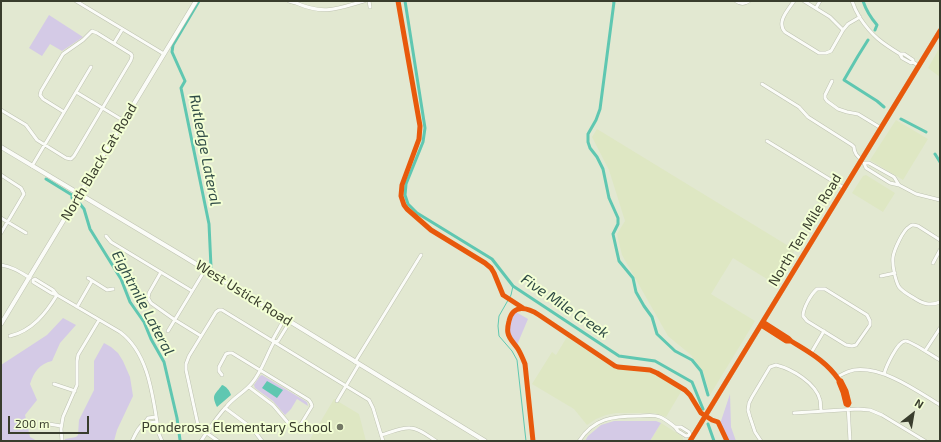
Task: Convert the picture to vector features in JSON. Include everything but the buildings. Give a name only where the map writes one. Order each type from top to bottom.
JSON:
[{"type":"main road","name":"North Black Cat Road","points":[[1,324],[31,279],[80,194],[196,1]]},
{"type":"main road","name":"North Ten Mile Road","points":[[690,438],[762,324],[844,188],[862,162],[940,31]]},
{"type":"main road","name":"West Ustick Road","points":[[1,147],[205,270],[481,440]]},
{"type":"street","points":[[76,1],[164,54]]},
{"type":"street","points":[[290,1],[307,8],[326,10],[336,9],[364,1]]},
{"type":"street","points":[[369,1],[370,7]]},
{"type":"street","points":[[736,1],[739,3],[748,2]]},
{"type":"street","points":[[794,1],[782,20],[782,28],[785,32],[819,53],[826,54],[831,51],[848,24],[860,17]]},
{"type":"street","points":[[804,1],[834,20],[843,30]]},
{"type":"street","points":[[816,8],[820,1]]},
{"type":"street","points":[[852,1],[856,11],[866,27],[874,36],[900,54],[904,54],[913,60],[912,62],[919,66]]},
{"type":"street","points":[[114,43],[122,30]]},
{"type":"street","points":[[1,110],[26,125],[37,140],[66,158],[71,159],[131,60],[132,56],[129,52],[94,31],[90,32],[83,40],[63,54],[40,95],[43,99],[64,112]]},
{"type":"street","points":[[32,166],[91,67]]},
{"type":"street","points":[[832,82],[825,93],[825,98],[827,101],[838,109],[858,114],[881,128]]},
{"type":"street","points":[[762,84],[799,108],[808,117],[852,145],[854,147],[854,152],[866,168],[890,183],[899,185],[913,193],[940,200]]},
{"type":"street","points":[[76,92],[124,121]]},
{"type":"street","points":[[767,141],[844,188]]},
{"type":"street","points":[[862,162],[869,163],[894,177],[899,185]]},
{"type":"street","points":[[1,174],[19,186],[23,190],[24,194],[1,232]]},
{"type":"street","points":[[1,218],[26,233]]},
{"type":"street","points":[[940,240],[918,226],[912,225],[906,229],[895,249],[893,261],[898,284],[903,291],[924,304],[932,305],[940,302]]},
{"type":"street","points":[[106,236],[111,242],[192,291]]},
{"type":"street","points":[[932,263],[940,250]]},
{"type":"street","points":[[337,401],[357,363],[421,255]]},
{"type":"street","points":[[1,266],[8,266],[16,269],[31,279],[35,279],[53,290],[57,295],[123,335],[134,347],[148,375],[159,434],[162,441]]},
{"type":"street","points":[[168,331],[205,270]]},
{"type":"street","points":[[161,272],[149,293],[148,298],[151,303],[201,336]]},
{"type":"street","points":[[881,276],[895,272]]},
{"type":"street","points":[[88,278],[107,290],[113,289]]},
{"type":"street","points":[[77,307],[92,281]]},
{"type":"street","points":[[817,289],[825,289],[867,315],[870,321],[870,325],[856,345],[849,346],[824,332],[807,321],[803,316],[803,310],[814,291],[817,289]]},
{"type":"street","points":[[10,336],[18,334],[35,323],[49,308],[57,295]]},
{"type":"street","points":[[218,441],[201,429],[198,425],[186,370],[188,359],[216,312],[219,310],[222,310],[366,398],[371,403],[383,441]]},
{"type":"street","points":[[62,441],[61,426],[64,414],[75,391],[78,380],[78,355],[99,320]]},
{"type":"street","points":[[201,441],[225,408],[249,387],[260,370],[274,342],[273,339],[276,333],[282,323],[286,321],[286,328],[278,341],[274,342]]},
{"type":"street","points":[[762,324],[811,353],[827,365],[841,381],[846,391],[849,403],[850,441]]},
{"type":"street","points":[[925,351],[940,328]]},
{"type":"street","points":[[811,353],[824,332]]},
{"type":"street","points":[[884,374],[888,363],[898,347],[904,341],[911,342],[940,360]]},
{"type":"street","points":[[222,375],[219,367],[226,354],[232,353],[309,400],[312,406],[301,424],[298,427],[295,427],[290,425],[273,405],[249,387]]},
{"type":"street","points":[[762,441],[755,432],[748,410],[752,397],[770,367],[776,365],[784,367],[805,380],[812,386],[820,399],[821,410]]},
{"type":"street","points":[[838,378],[846,372],[862,370],[884,374],[900,381],[940,405]]},
{"type":"street","points":[[54,384],[75,391]]},
{"type":"street","points":[[225,408],[252,428],[262,441]]},
{"type":"street","points":[[794,412],[848,409],[870,410],[882,415],[924,441]]},
{"type":"street","points":[[579,441],[592,426],[602,420],[618,416],[659,417],[675,427],[681,427],[689,432],[690,438]]},
{"type":"street","points":[[132,441],[139,428],[148,418],[156,417]]},
{"type":"street","points":[[146,421],[148,423],[157,422]]},
{"type":"street","points":[[49,424],[61,426]]},
{"type":"street","points":[[381,435],[409,428],[418,430],[436,441]]},
{"type":"shaded area","points":[[49,15],[83,37],[62,51],[50,44],[42,56],[29,48]]},
{"type":"shaded area","points":[[940,47],[940,77],[928,68]]},
{"type":"shaded area","points":[[896,120],[928,139],[903,180],[870,160]]},
{"type":"shaded area","points":[[597,129],[795,250],[775,284],[733,258],[711,294],[755,321],[710,395],[703,371],[691,355],[668,336],[622,255],[617,234],[625,221],[609,170],[592,137]]},
{"type":"shaded area","points":[[866,175],[895,193],[883,212],[852,193],[863,176]]},
{"type":"shaded area","points":[[516,312],[528,319],[517,345],[509,331],[511,319]]},
{"type":"shaded area","points":[[63,318],[76,325],[60,343],[52,361],[40,366],[33,376],[30,384],[37,400],[25,415],[30,437],[37,441],[2,441],[1,365],[47,335]]},
{"type":"shaded area","points":[[567,337],[612,367],[617,369],[652,371],[682,390],[666,417],[654,413],[616,413],[596,419],[587,425],[574,409],[532,384],[552,352],[556,355]]},
{"type":"shaded area","points":[[104,343],[118,353],[123,361],[130,377],[133,396],[117,430],[114,441],[65,441],[65,439],[76,437],[78,435],[79,420],[94,390],[94,361]]},
{"type":"shaded area","points":[[262,375],[307,402],[308,406],[297,399],[285,415],[273,401],[255,388],[254,385]]},
{"type":"shaded area","points":[[730,394],[731,427],[736,441],[726,441],[719,427]]},
{"type":"shaded area","name":"Ponderosa Elementary School","points":[[334,399],[359,414],[366,441],[309,441]]},
{"type":"shaded area","points":[[614,421],[656,421],[661,423],[650,441],[585,441],[588,436],[601,425]]},
{"type":"shaded area","points":[[661,423],[683,437],[683,441],[650,441]]},
{"type":"water","points":[[267,381],[283,390],[277,398],[262,388]]},
{"type":"water","points":[[222,385],[228,389],[231,395],[217,407],[214,397]]},
{"type":"waterway","name":"Rutledge Lateral","points":[[199,1],[173,45],[172,52],[185,81],[181,88],[209,224],[211,267]]},
{"type":"waterway","name":"Five Mile Creek","points":[[405,1],[425,128],[423,142],[406,184],[405,195],[408,204],[417,213],[492,259],[513,286],[619,356],[655,361],[692,382],[703,409]]},
{"type":"waterway","points":[[613,1],[600,109],[588,134],[588,142],[603,169],[609,198],[618,218],[618,224],[613,234],[619,261],[633,278],[636,292],[652,317],[657,334],[675,351],[692,360],[701,371],[708,395]]},
{"type":"waterway","points":[[863,1],[869,14],[877,25],[875,30]]},
{"type":"waterway","points":[[868,40],[844,80],[884,107]]},
{"type":"waterway","points":[[901,119],[926,132]]},
{"type":"waterway","points":[[935,154],[940,162]]},
{"type":"waterway","name":"Eightmile Lateral","points":[[46,179],[72,195],[72,198]]},
{"type":"waterway","name":"Eightmile Lateral","points":[[80,204],[84,209],[90,229],[121,279],[130,302],[144,322],[151,339],[164,362],[177,418],[180,440]]},
{"type":"waterway","points":[[513,286],[511,295],[499,316],[498,326],[499,336],[512,351],[517,360],[526,441]]},
{"type":"waterway","points":[[708,424],[714,441]]},
{"type":"cycle path","points":[[398,1],[420,126],[419,139],[402,185],[401,196],[404,205],[431,230],[491,268],[503,295],[523,308]]},
{"type":"cycle path","points":[[690,441],[940,31]]},
{"type":"cycle path","points":[[533,441],[525,364],[508,332],[508,324],[511,315],[517,309],[530,310],[539,315],[615,366],[650,370],[685,390],[690,395],[701,413],[718,422],[727,441]]},
{"type":"cycle path","points":[[761,325],[786,341],[791,341],[763,322]]},
{"type":"cycle path","points":[[791,341],[823,362],[839,380]]},
{"type":"cycle path","points":[[839,380],[846,391],[849,403],[848,405],[846,404],[839,380]]},
{"type":"place","name":"Ponderosa Elementary School","points":[[340,427]]}]
